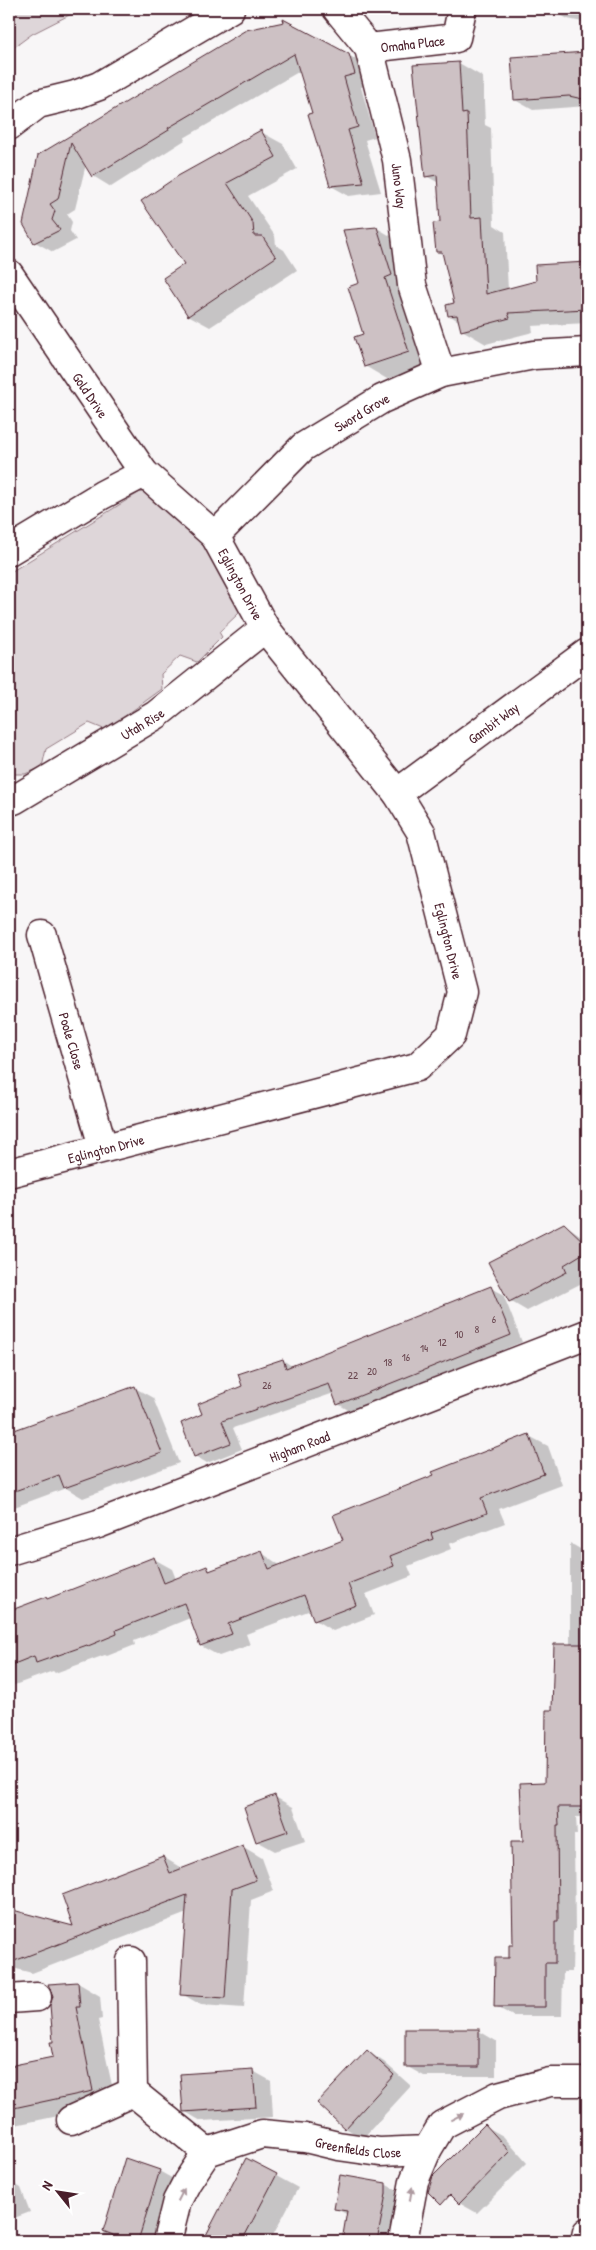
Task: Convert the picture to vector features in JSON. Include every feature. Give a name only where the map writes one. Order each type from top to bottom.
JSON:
[{"type":"street","points":[[9,126],[38,104],[76,95],[98,86],[230,9]]},
{"type":"street","name":"Juno Way","points":[[337,9],[369,48],[397,160],[412,285],[441,373]]},
{"type":"street","name":"Omaha Place","points":[[369,48],[456,38],[462,9]]},
{"type":"street","name":"Gold Drive","points":[[9,274],[144,473],[215,536]]},
{"type":"street","name":"Sword Grove","points":[[215,536],[303,448],[382,399],[441,373],[534,355],[587,352]]},
{"type":"street","points":[[9,551],[102,494],[144,473]]},
{"type":"street","name":"Eglington Drive","points":[[9,1173],[103,1147],[417,1067],[451,1035],[462,992],[421,832],[397,792],[265,628],[215,536]]},
{"type":"street","name":"Utah Rise","points":[[9,798],[14,800],[156,715],[265,628]]},
{"type":"street","name":"Gambit Way","points":[[397,792],[587,653]]},
{"type":"street","name":"Poole Close","points":[[42,935],[103,1147]]},
{"type":"street","name":"Higham Road","points":[[9,1551],[98,1524],[587,1334]]},
{"type":"street","points":[[131,1960],[133,2092]]},
{"type":"street","points":[[9,1999],[37,1997]]},
{"type":"street","points":[[403,2241],[414,2181],[427,2150],[442,2125],[498,2096],[550,2082],[587,2082]]},
{"type":"street","points":[[71,2120],[133,2092]]},
{"type":"street","points":[[133,2092],[207,2152],[187,2182],[177,2202],[167,2241]]},
{"type":"street","name":"Greenfields Close","points":[[207,2152],[262,2134],[304,2138],[338,2146],[380,2152],[427,2150]]},
{"type":"street","points":[[585,2241],[587,2232]]},
{"type":"shaded area","points":[[9,9],[81,9],[32,34],[9,51]]},
{"type":"shaded area","points":[[140,492],[153,494],[213,544],[244,602],[238,614],[219,632],[222,637],[197,662],[180,656],[161,674],[162,689],[106,730],[89,723],[46,749],[42,767],[25,774],[10,774],[9,573]]},
{"type":"building","points":[[283,19],[349,54],[355,74],[344,77],[358,127],[348,130],[364,183],[330,186],[308,114],[312,113],[294,54],[168,128],[169,130],[92,177],[71,143],[58,199],[50,204],[55,211],[52,220],[60,230],[34,243],[23,224],[38,155],[246,30],[284,22]]},
{"type":"building","points":[[587,52],[587,100],[569,96],[514,100],[511,57]]},
{"type":"building","points":[[459,62],[462,114],[467,113],[471,218],[482,217],[486,294],[536,281],[535,265],[587,262],[587,309],[508,313],[510,318],[461,331],[457,315],[448,316],[446,305],[454,303],[442,252],[436,252],[433,223],[440,222],[437,175],[425,177],[413,65]]},
{"type":"building","points":[[261,130],[276,157],[227,183],[253,223],[254,236],[262,236],[276,257],[188,316],[163,278],[184,264],[141,201],[178,176]]},
{"type":"building","points":[[377,227],[392,275],[385,278],[409,352],[364,367],[354,337],[363,334],[348,287],[359,283],[343,230]]},
{"type":"building","points":[[564,1223],[587,1245],[587,1251],[564,1265],[567,1272],[509,1302],[488,1262]]},
{"type":"building","points":[[491,1286],[511,1335],[337,1405],[329,1384],[222,1421],[231,1443],[194,1457],[181,1423],[202,1414],[198,1404],[242,1386],[238,1374],[283,1359],[286,1368]]},
{"type":"building","points":[[135,1386],[162,1453],[64,1488],[59,1475],[9,1493],[9,1432]]},
{"type":"building","points":[[529,1434],[544,1474],[481,1498],[487,1513],[431,1533],[433,1539],[390,1556],[394,1566],[348,1584],[356,1605],[314,1621],[304,1595],[228,1624],[232,1634],[200,1646],[184,1603],[116,1630],[117,1634],[88,1646],[36,1663],[34,1656],[9,1666],[9,1611],[46,1597],[47,1599],[154,1557],[164,1583],[207,1566],[209,1571],[262,1551],[269,1569],[343,1540],[333,1515],[434,1475],[432,1472]]},
{"type":"building","points":[[554,1644],[587,1644],[587,1807],[558,1807],[558,1921],[555,1921],[555,1963],[545,1963],[545,2007],[494,2007],[495,1958],[509,1958],[509,1945],[513,1945],[511,1841],[523,1841],[520,1783],[545,1782],[546,1710],[552,1710]]},
{"type":"building","points":[[275,1795],[288,1831],[256,1842],[244,1807]]},
{"type":"building","points":[[243,1845],[256,1880],[232,1889],[225,1998],[180,1995],[187,1895],[9,1963],[9,1909],[73,1926],[62,1895],[163,1856],[170,1873]]},
{"type":"building","points":[[78,1982],[80,2007],[76,2007],[93,2091],[9,2109],[9,2066],[53,2057],[50,2042],[53,2042],[50,2005],[53,1996],[48,1984]]},
{"type":"building","points":[[405,2029],[479,2029],[479,2067],[405,2067]]},
{"type":"building","points":[[367,2050],[394,2075],[345,2129],[317,2103]]},
{"type":"building","points":[[253,2069],[256,2107],[183,2112],[180,2074]]},
{"type":"building","points":[[485,2124],[510,2152],[459,2204],[450,2195],[441,2205],[428,2192],[433,2176]]},
{"type":"building","points":[[125,2158],[160,2170],[138,2241],[111,2241],[113,2235],[103,2231]]},
{"type":"building","points":[[246,2158],[277,2174],[242,2241],[203,2241]]},
{"type":"building","points":[[340,2175],[386,2183],[386,2194],[377,2241],[342,2241],[347,2211],[334,2209]]}]
